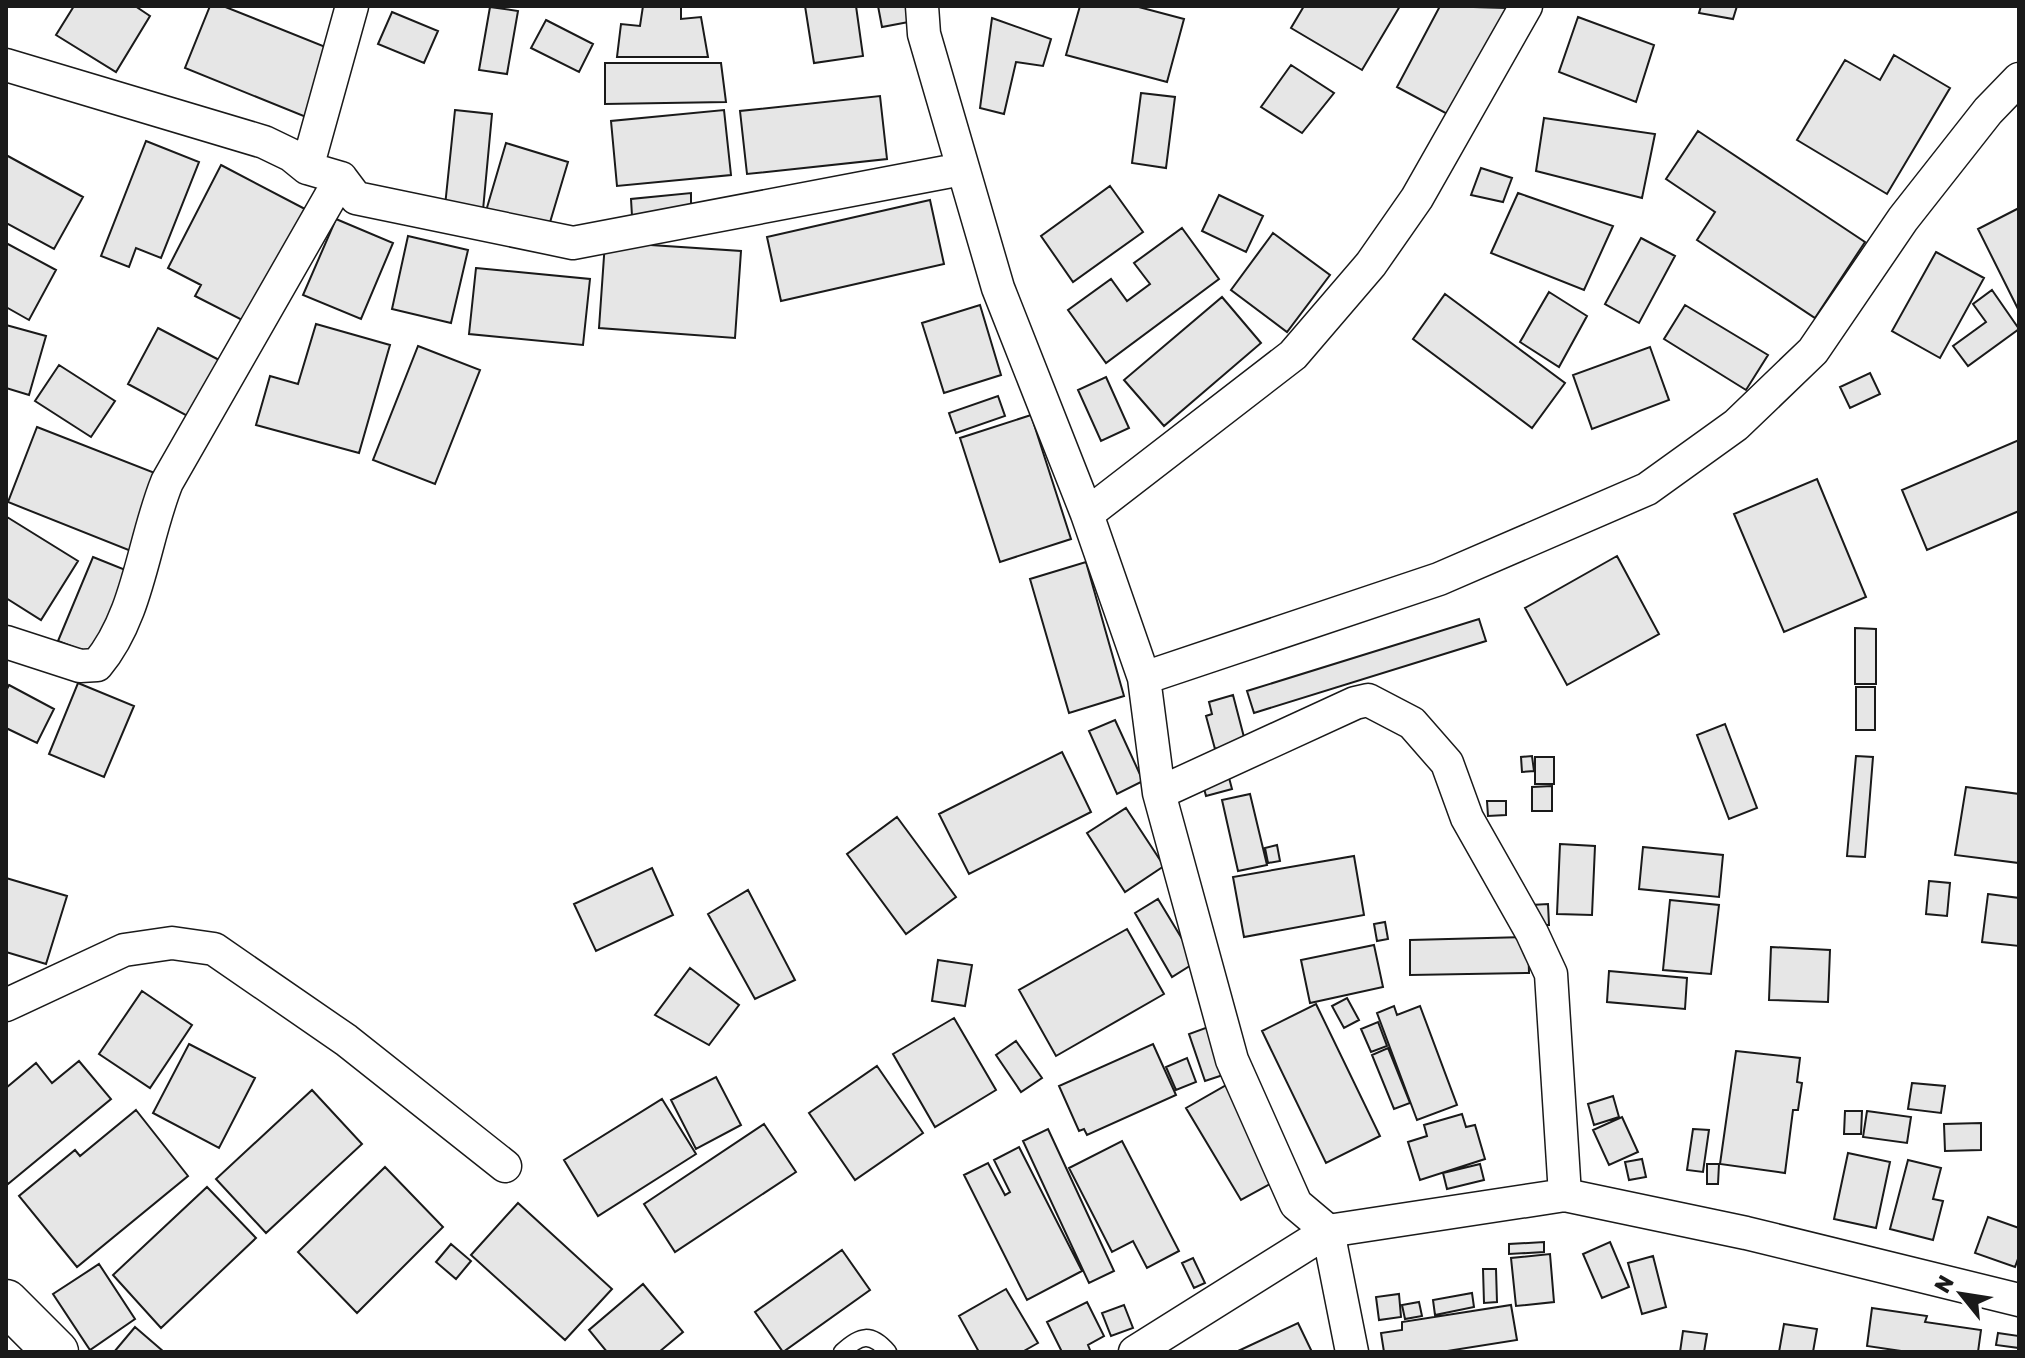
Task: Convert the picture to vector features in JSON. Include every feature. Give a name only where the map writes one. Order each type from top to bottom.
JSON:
[{"type":"street","points":[[307,168],[352,6]]},
{"type":"street","points":[[922,6],[924,34],[998,288],[1087,514],[1144,678],[1159,793],[1232,1060],[1296,1204],[1328,1231],[1352,1352]]},
{"type":"street","points":[[1087,514],[1293,355],[1371,264],[1417,198],[1526,6]]},
{"type":"street","points":[[6,65],[264,142],[291,155],[307,168],[341,178],[356,198],[573,243],[962,169]]},
{"type":"street","points":[[1144,678],[1439,579],[1647,489],[1736,425],[1813,351],[1903,219],[1988,111],[2019,79]]},
{"type":"street","points":[[6,642],[80,666],[97,665],[110,649],[144,564],[154,514],[167,482],[341,178]]},
{"type":"street","points":[[1159,793],[1355,703],[1368,700],[1412,723],[1447,763],[1467,818],[1532,933],[1551,974],[1565,1195]]},
{"type":"street","points":[[6,1005],[124,950],[172,943],[214,949],[346,1040],[505,1166]]},
{"type":"street","points":[[1135,1352],[1328,1231],[1565,1195],[1732,1230],[2019,1300]]},
{"type":"street","points":[[6,1302],[56,1352]]},
{"type":"lane","points":[[842,1352],[852,1342],[863,1338],[879,1341],[888,1352]]},
{"type":"building","points":[[74,6],[135,6],[150,16],[116,72],[56,35]]},
{"type":"building","points":[[210,6],[223,6],[333,50],[306,117],[185,68]]},
{"type":"building","points":[[643,6],[681,6],[681,19],[701,17],[708,57],[617,57],[621,24],[640,26]]},
{"type":"building","points":[[805,6],[856,6],[863,56],[814,63]]},
{"type":"building","points":[[878,6],[911,6],[914,21],[882,27]]},
{"type":"building","points":[[1080,6],[1135,6],[1184,19],[1167,82],[1066,55]]},
{"type":"building","points":[[1304,6],[1400,6],[1362,70],[1291,28]]},
{"type":"building","points":[[1440,6],[1507,8],[1451,116],[1397,87]]},
{"type":"building","points":[[1701,6],[1737,6],[1733,19],[1699,13]]},
{"type":"building","points":[[490,7],[518,11],[507,74],[479,70]]},
{"type":"building","points":[[392,12],[438,31],[424,63],[378,44]]},
{"type":"building","points":[[1578,17],[1654,45],[1636,102],[1559,72]]},
{"type":"building","points":[[992,18],[1051,39],[1043,66],[1016,62],[1004,114],[980,108]]},
{"type":"building","points":[[546,20],[593,44],[579,72],[531,48]]},
{"type":"building","points":[[1894,55],[1950,88],[1887,194],[1797,140],[1845,60],[1880,80]]},
{"type":"building","points":[[605,63],[721,63],[726,102],[605,104]]},
{"type":"building","points":[[1291,65],[1334,93],[1302,133],[1261,107]]},
{"type":"building","points":[[1141,93],[1175,97],[1166,168],[1132,163]]},
{"type":"building","points":[[880,96],[887,159],[747,174],[740,111]]},
{"type":"building","points":[[455,110],[492,114],[483,210],[445,206]]},
{"type":"building","points":[[724,110],[731,175],[617,186],[611,121]]},
{"type":"building","points":[[1544,118],[1655,134],[1642,198],[1536,171]]},
{"type":"building","points":[[1698,131],[1865,242],[1815,318],[1697,240],[1715,212],[1666,179]]},
{"type":"building","points":[[146,141],[199,162],[161,258],[136,248],[129,267],[101,256]]},
{"type":"building","points":[[506,143],[568,162],[548,229],[486,211]]},
{"type":"building","points":[[6,155],[83,197],[54,249],[6,223]]},
{"type":"building","points":[[221,165],[305,209],[246,322],[195,296],[201,285],[168,268]]},
{"type":"building","points":[[1481,168],[1512,178],[1503,202],[1471,195]]},
{"type":"building","points":[[1110,186],[1143,232],[1073,282],[1041,236]]},
{"type":"building","points":[[691,193],[691,209],[632,216],[631,199]]},
{"type":"building","points":[[1518,193],[1613,226],[1584,290],[1491,253]]},
{"type":"building","points":[[1219,195],[1263,216],[1246,252],[1202,231]]},
{"type":"building","points":[[930,200],[944,264],[781,301],[767,237]]},
{"type":"building","points":[[2019,208],[2019,311],[1978,229]]},
{"type":"building","points":[[336,219],[393,243],[361,319],[303,295]]},
{"type":"building","points":[[1182,228],[1219,279],[1106,363],[1068,310],[1111,279],[1127,301],[1150,284],[1134,263]]},
{"type":"building","points":[[1273,233],[1330,275],[1287,332],[1231,290]]},
{"type":"building","points":[[408,236],[468,250],[451,323],[392,309]]},
{"type":"building","points":[[1641,238],[1675,256],[1639,323],[1605,304]]},
{"type":"building","points":[[605,242],[741,251],[735,338],[599,328]]},
{"type":"building","points":[[6,243],[56,270],[29,320],[6,307]]},
{"type":"building","points":[[1936,252],[1984,278],[1940,358],[1892,331]]},
{"type":"building","points":[[476,268],[590,279],[583,345],[469,334]]},
{"type":"building","points":[[1992,290],[2019,329],[1968,366],[1953,346],[1986,322],[1973,304]]},
{"type":"building","points":[[1549,292],[1587,316],[1559,367],[1520,342]]},
{"type":"building","points":[[1445,294],[1565,383],[1532,428],[1413,339]]},
{"type":"building","points":[[1222,297],[1261,343],[1164,426],[1124,380]]},
{"type":"building","points":[[980,305],[1001,375],[944,393],[922,323]]},
{"type":"building","points":[[1685,305],[1768,355],[1746,390],[1664,339]]},
{"type":"building","points":[[316,324],[390,345],[359,453],[256,425],[270,376],[298,384]]},
{"type":"building","points":[[6,325],[46,336],[29,395],[6,388]]},
{"type":"building","points":[[158,328],[223,362],[193,419],[128,384]]},
{"type":"building","points":[[418,346],[480,370],[435,484],[373,460]]},
{"type":"building","points":[[1650,347],[1669,400],[1592,429],[1573,375]]},
{"type":"building","points":[[59,365],[115,401],[91,437],[35,401]]},
{"type":"building","points":[[1870,373],[1880,394],[1850,408],[1840,387]]},
{"type":"building","points":[[1106,377],[1129,428],[1101,441],[1078,390]]},
{"type":"building","points":[[998,396],[1005,416],[956,433],[949,413]]},
{"type":"building","points":[[1031,415],[1071,539],[1000,562],[960,438]]},
{"type":"building","points":[[37,427],[160,475],[131,551],[8,502]]},
{"type":"building","points":[[2019,440],[2019,511],[1927,550],[1902,490]]},
{"type":"building","points":[[1817,479],[1866,597],[1784,632],[1734,514]]},
{"type":"building","points":[[7,517],[78,561],[41,620],[6,598]]},
{"type":"building","points":[[1617,556],[1659,634],[1567,685],[1525,608]]},
{"type":"building","points":[[93,557],[133,573],[99,657],[58,641]]},
{"type":"building","points":[[1086,562],[1124,696],[1069,713],[1030,579]]},
{"type":"building","points":[[1479,619],[1486,641],[1254,713],[1247,691]]},
{"type":"building","points":[[1855,628],[1876,629],[1876,684],[1855,684]]},
{"type":"building","points":[[78,683],[134,706],[104,777],[49,754]]},
{"type":"building","points":[[9,685],[54,709],[37,743],[6,728],[6,691]]},
{"type":"building","points":[[1856,687],[1875,687],[1875,730],[1856,730]]},
{"type":"building","points":[[1233,695],[1245,741],[1215,749],[1206,716],[1212,714],[1209,702]]},
{"type":"building","points":[[1115,720],[1143,781],[1117,794],[1089,731]]},
{"type":"building","points":[[1725,724],[1757,808],[1729,819],[1697,735]]},
{"type":"building","points":[[1062,752],[1091,812],[969,874],[939,814]]},
{"type":"building","points":[[1532,756],[1534,771],[1522,772],[1521,757]]},
{"type":"building","points":[[1856,756],[1873,757],[1865,857],[1847,856]]},
{"type":"building","points":[[1535,757],[1554,757],[1554,784],[1535,784]]},
{"type":"building","points":[[1228,774],[1232,789],[1206,796],[1202,781]]},
{"type":"building","points":[[1552,786],[1552,811],[1532,811],[1532,787]]},
{"type":"building","points":[[1966,787],[2019,794],[2019,863],[1955,855]]},
{"type":"building","points":[[1250,794],[1267,865],[1238,871],[1222,800]]},
{"type":"building","points":[[1487,801],[1506,801],[1506,815],[1488,816]]},
{"type":"building","points":[[1126,808],[1164,866],[1125,892],[1087,833]]},
{"type":"building","points":[[897,817],[956,897],[906,934],[847,854]]},
{"type":"building","points":[[1560,844],[1595,846],[1592,915],[1557,914]]},
{"type":"building","points":[[1277,845],[1280,861],[1268,863],[1265,848]]},
{"type":"building","points":[[1643,847],[1723,855],[1719,897],[1639,889]]},
{"type":"building","points":[[1354,856],[1364,915],[1244,937],[1233,877]]},
{"type":"building","points":[[652,868],[673,915],[596,951],[574,904]]},
{"type":"building","points":[[6,878],[67,896],[46,964],[6,952]]},
{"type":"building","points":[[1929,881],[1950,883],[1947,916],[1926,914]]},
{"type":"building","points":[[748,890],[795,980],[755,999],[708,914]]},
{"type":"building","points":[[1988,894],[2019,898],[2019,946],[1982,942]]},
{"type":"building","points":[[1158,899],[1196,962],[1172,977],[1135,913]]},
{"type":"building","points":[[1670,900],[1719,905],[1711,974],[1663,970]]},
{"type":"building","points":[[1548,904],[1549,925],[1532,925],[1531,905]]},
{"type":"building","points":[[1385,922],[1388,939],[1377,941],[1374,924]]},
{"type":"building","points":[[1127,929],[1164,994],[1056,1056],[1019,990]]},
{"type":"building","points":[[1528,937],[1529,973],[1410,975],[1410,940]]},
{"type":"building","points":[[1374,945],[1383,987],[1310,1003],[1301,960]]},
{"type":"building","points":[[1771,947],[1830,950],[1828,1002],[1769,1000]]},
{"type":"building","points":[[938,960],[972,965],[965,1006],[932,1001]]},
{"type":"building","points":[[690,968],[739,1005],[709,1045],[655,1015]]},
{"type":"building","points":[[1609,971],[1687,978],[1685,1009],[1607,1002]]},
{"type":"building","points":[[142,991],[192,1025],[150,1088],[99,1054]]},
{"type":"building","points":[[1347,998],[1359,1020],[1344,1028],[1332,1006]]},
{"type":"building","points":[[1316,1004],[1380,1136],[1326,1163],[1262,1031]]},
{"type":"building","points":[[1394,1006],[1397,1015],[1420,1006],[1457,1105],[1417,1120],[1377,1013]]},
{"type":"building","points":[[954,1018],[996,1090],[935,1127],[893,1054]]},
{"type":"building","points":[[1378,1022],[1387,1046],[1371,1052],[1361,1029]]},
{"type":"building","points":[[1211,1026],[1226,1074],[1205,1081],[1189,1034]]},
{"type":"building","points":[[1016,1041],[1042,1078],[1021,1092],[996,1055]]},
{"type":"building","points":[[189,1044],[255,1078],[219,1148],[153,1113]]},
{"type":"building","points":[[1153,1044],[1176,1095],[1087,1135],[1084,1129],[1079,1131],[1059,1086]]},
{"type":"building","points":[[1388,1048],[1410,1103],[1394,1109],[1372,1055]]},
{"type":"building","points":[[1736,1051],[1800,1058],[1797,1082],[1802,1083],[1798,1110],[1793,1110],[1785,1173],[1720,1164]]},
{"type":"building","points":[[1187,1058],[1196,1082],[1176,1090],[1166,1067]]},
{"type":"building","points":[[79,1061],[111,1099],[8,1184],[6,1088],[36,1063],[52,1083]]},
{"type":"building","points":[[877,1066],[923,1133],[855,1180],[809,1113]]},
{"type":"building","points":[[716,1077],[741,1125],[696,1149],[671,1100]]},
{"type":"building","points":[[1230,1083],[1281,1178],[1241,1200],[1186,1108]]},
{"type":"building","points":[[1912,1083],[1945,1086],[1941,1113],[1908,1109]]},
{"type":"building","points":[[312,1090],[362,1144],[266,1233],[216,1179]]},
{"type":"building","points":[[1613,1096],[1619,1117],[1594,1125],[1588,1104]]},
{"type":"building","points":[[662,1099],[696,1154],[598,1216],[564,1160]]},
{"type":"building","points":[[136,1110],[188,1176],[77,1267],[19,1196],[75,1150],[80,1156]]},
{"type":"building","points":[[1845,1111],[1862,1111],[1861,1134],[1844,1134]]},
{"type":"building","points":[[1867,1111],[1911,1117],[1907,1143],[1863,1137]]},
{"type":"building","points":[[1462,1114],[1466,1127],[1475,1125],[1485,1159],[1420,1180],[1408,1142],[1427,1136],[1424,1125]]},
{"type":"building","points":[[1622,1117],[1638,1152],[1609,1165],[1593,1130]]},
{"type":"building","points":[[1981,1123],[1981,1150],[1945,1151],[1944,1124]]},
{"type":"building","points":[[764,1124],[796,1172],[675,1252],[644,1204]]},
{"type":"building","points":[[1048,1129],[1114,1271],[1089,1283],[1023,1141]]},
{"type":"building","points":[[1693,1129],[1709,1130],[1703,1172],[1687,1170]]},
{"type":"building","points":[[1122,1141],[1179,1251],[1147,1268],[1133,1241],[1112,1252],[1069,1168]]},
{"type":"building","points":[[1019,1147],[1082,1271],[1027,1300],[964,1175],[988,1163],[1005,1195],[1010,1192],[994,1160]]},
{"type":"building","points":[[1848,1153],[1890,1162],[1876,1228],[1834,1219]]},
{"type":"building","points":[[1642,1159],[1646,1177],[1629,1180],[1625,1162]]},
{"type":"building","points":[[1908,1160],[1941,1168],[1933,1199],[1943,1201],[1933,1240],[1890,1229]]},
{"type":"building","points":[[1480,1164],[1484,1180],[1447,1189],[1443,1173]]},
{"type":"building","points":[[1707,1164],[1719,1164],[1718,1184],[1707,1184]]},
{"type":"building","points":[[385,1167],[443,1227],[357,1313],[298,1252]]},
{"type":"building","points":[[207,1187],[256,1238],[161,1328],[113,1275]]},
{"type":"building","points":[[518,1203],[612,1289],[565,1340],[471,1255]]},
{"type":"building","points":[[1988,1217],[2019,1228],[2019,1256],[2015,1267],[1975,1253]]},
{"type":"building","points":[[1544,1242],[1544,1252],[1509,1254],[1509,1244]]},
{"type":"building","points":[[1610,1242],[1629,1287],[1602,1298],[1583,1254]]},
{"type":"building","points":[[451,1244],[471,1261],[456,1279],[436,1262]]},
{"type":"building","points":[[842,1250],[870,1290],[783,1352],[755,1312]]},
{"type":"building","points":[[1550,1254],[1554,1302],[1516,1306],[1511,1258]]},
{"type":"building","points":[[1653,1256],[1666,1307],[1642,1314],[1628,1263]]},
{"type":"building","points":[[1193,1258],[1205,1283],[1194,1288],[1182,1263]]},
{"type":"building","points":[[99,1264],[135,1319],[90,1350],[53,1294]]},
{"type":"building","points":[[1483,1269],[1496,1269],[1497,1302],[1484,1303]]},
{"type":"building","points":[[643,1284],[683,1332],[659,1352],[607,1352],[589,1330]]},
{"type":"building","points":[[1006,1289],[1038,1343],[1022,1352],[979,1352],[959,1316]]},
{"type":"building","points":[[1472,1293],[1474,1307],[1435,1315],[1433,1300]]},
{"type":"building","points":[[1399,1294],[1401,1317],[1379,1320],[1376,1297]]},
{"type":"building","points":[[1087,1302],[1104,1336],[1088,1345],[1090,1350],[1087,1352],[1062,1352],[1047,1322]]},
{"type":"building","points":[[1419,1302],[1422,1316],[1405,1319],[1402,1305]]},
{"type":"building","points":[[1124,1305],[1133,1328],[1111,1336],[1102,1313]]},
{"type":"building","points":[[1511,1305],[1517,1340],[1441,1352],[1384,1352],[1381,1333],[1402,1330],[1402,1322]]},
{"type":"building","points":[[1872,1308],[1927,1316],[1925,1322],[1981,1330],[1978,1352],[1908,1352],[1867,1346]]},
{"type":"building","points":[[1298,1323],[1312,1352],[1236,1352]]},
{"type":"building","points":[[1784,1324],[1817,1329],[1813,1352],[1779,1352]]},
{"type":"building","points":[[135,1327],[164,1352],[114,1352]]},
{"type":"building","points":[[1683,1331],[1707,1334],[1704,1352],[1680,1352]]},
{"type":"building","points":[[1998,1333],[2019,1336],[2019,1348],[1996,1345]]}]
